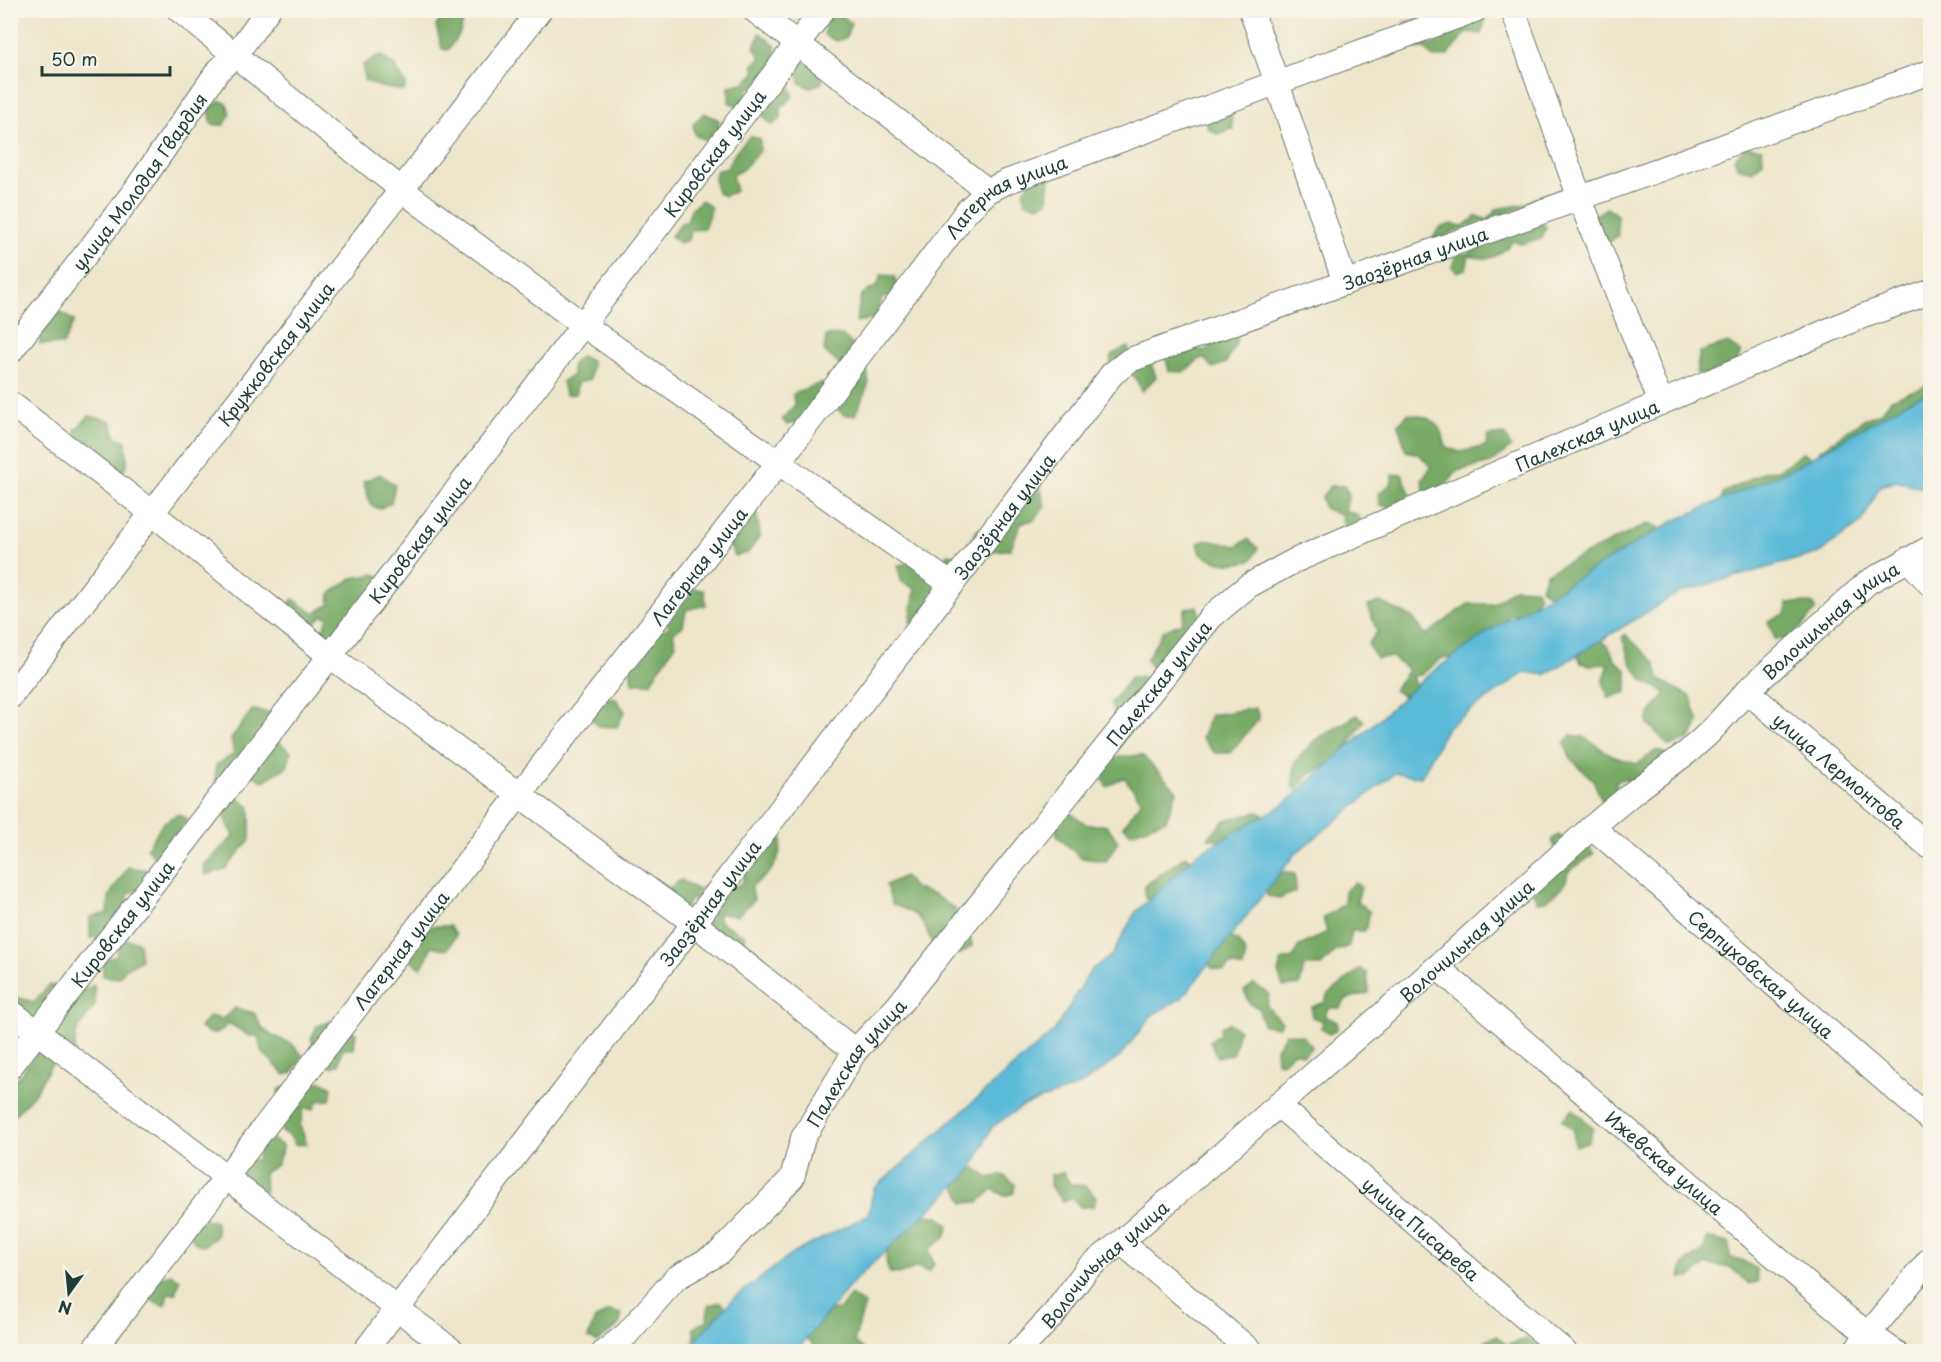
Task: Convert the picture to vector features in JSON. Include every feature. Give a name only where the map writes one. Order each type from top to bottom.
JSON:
[{"type":"street","points":[[179,10],[402,190],[582,324],[951,585]]},
{"type":"street","name":"улица Молодая Гвардия","points":[[10,352],[134,192],[218,71],[235,55],[268,10]]},
{"type":"street","name":"Кружковская улица","points":[[10,697],[540,10]]},
{"type":"street","points":[[754,10],[988,191]]},
{"type":"street","name":"Кировская улица","points":[[10,1067],[330,656],[823,10]]},
{"type":"street","points":[[1251,10],[1345,283]]},
{"type":"street","name":"Лагерная улица","points":[[92,1352],[519,795],[779,462],[966,211],[988,191],[1006,182],[1475,10]]},
{"type":"street","points":[[1513,10],[1580,199],[1661,403]]},
{"type":"street","name":"Заозёрная улица","points":[[364,1352],[1112,374],[1130,360],[1930,72]]},
{"type":"street","name":"Палехская улица","points":[[604,1352],[626,1335],[676,1278],[719,1253],[792,1178],[803,1138],[855,1051],[897,1006],[1211,616],[1248,586],[1294,561],[1855,319],[1930,292]]},
{"type":"street","points":[[10,403],[330,656],[694,923],[855,1051]]},
{"type":"street","name":"Волочильная улица","points":[[1018,1352],[1054,1314],[1087,1269],[1437,967],[1592,827],[1634,792],[1689,752],[1747,691],[1868,582],[1930,548]]},
{"type":"street","points":[[1908,559],[1930,584]]},
{"type":"street","name":"улица Лермонтова","points":[[1747,691],[1930,848]]},
{"type":"street","name":"Серпуховская улица","points":[[1592,827],[1930,1119]]},
{"type":"street","name":"Ижевская улица","points":[[1437,967],[1848,1319],[1862,1342],[1895,1352]]},
{"type":"street","points":[[10,1011],[454,1352]]},
{"type":"street","name":"улица Писарева","points":[[1278,1105],[1565,1352]]},
{"type":"street","points":[[1121,1242],[1252,1352]]},
{"type":"street","points":[[1862,1342],[1930,1259]]},
{"type":"green space","points":[[447,10],[466,11],[460,33],[448,50],[442,49],[436,26]]},
{"type":"green space","points":[[841,15],[851,23],[846,38],[836,41],[824,35],[826,18]]},
{"type":"green space","points":[[1471,15],[1485,21],[1482,34],[1467,32],[1447,56],[1433,58],[1425,48],[1409,48],[1404,39],[1405,22],[1419,19],[1428,28],[1427,44],[1433,45],[1447,27],[1464,29]]},
{"type":"green space","points":[[760,33],[776,46],[775,62],[767,77],[747,89],[748,100],[741,108],[729,102],[729,86],[744,83],[755,73],[753,64],[761,58],[754,47]]},
{"type":"green space","points":[[380,55],[395,66],[406,84],[404,91],[380,87],[364,80],[363,65]]},
{"type":"green space","points":[[809,55],[822,60],[822,83],[810,88],[801,84],[795,67]]},
{"type":"green space","points":[[788,80],[793,96],[781,108],[781,119],[772,125],[764,117],[763,104],[774,100],[775,88]]},
{"type":"green space","points":[[220,101],[227,103],[230,115],[224,125],[212,125],[209,109]]},
{"type":"green space","points":[[1215,107],[1231,113],[1233,129],[1217,134],[1208,128],[1204,116]]},
{"type":"green space","points":[[704,113],[719,120],[719,136],[707,141],[695,135],[693,124]]},
{"type":"green space","points":[[750,136],[760,139],[760,151],[742,170],[732,175],[736,191],[724,196],[717,192],[714,179],[717,170],[727,168],[736,151]]},
{"type":"green space","points":[[1746,146],[1762,148],[1763,162],[1752,171],[1737,167],[1734,158]]},
{"type":"green space","points":[[1042,171],[1050,175],[1048,201],[1038,206],[1025,202],[1023,191]]},
{"type":"green space","points":[[1543,194],[1553,197],[1432,240],[1439,228],[1452,224],[1463,226],[1477,216],[1487,220],[1497,209],[1525,204]]},
{"type":"green space","points":[[702,200],[711,208],[704,229],[691,230],[688,240],[679,243],[671,236],[681,223],[687,222],[691,209]]},
{"type":"green space","points":[[1607,208],[1617,215],[1618,236],[1609,242],[1594,216]]},
{"type":"green space","points":[[1538,220],[1546,227],[1542,238],[1522,244],[1513,241],[1494,257],[1469,256],[1466,269],[1457,272],[1452,267],[1456,254],[1469,253],[1475,242],[1494,236],[1507,239],[1515,226]]},
{"type":"green space","points":[[881,275],[895,276],[898,294],[882,298],[876,318],[856,322],[861,295],[877,286]]},
{"type":"green space","points":[[60,312],[74,321],[63,345],[40,344],[39,333]]},
{"type":"green space","points":[[1235,331],[1237,341],[1226,363],[1213,368],[1203,357],[1183,372],[1169,371],[1165,355],[1179,345],[1206,351],[1224,332]]},
{"type":"green space","points":[[842,335],[865,356],[869,383],[855,415],[843,415],[831,401],[801,420],[787,425],[782,419],[794,406],[793,394],[820,383],[836,389],[850,374],[824,351],[826,336]]},
{"type":"green space","points":[[1728,343],[1741,352],[1737,362],[1706,375],[1696,373],[1700,352]]},
{"type":"green space","points":[[1128,347],[1135,366],[1151,363],[1156,377],[1142,391],[1134,376],[1110,364],[1112,354]]},
{"type":"green space","points":[[581,356],[592,362],[590,380],[577,383],[576,394],[565,395],[562,381],[572,376],[572,364]]},
{"type":"green space","points":[[1930,384],[1930,400],[1826,459],[1819,451],[1861,421],[1881,412],[1891,399]]},
{"type":"green space","points":[[1408,414],[1430,419],[1441,431],[1446,447],[1460,452],[1486,446],[1488,436],[1504,434],[1511,447],[1491,463],[1457,471],[1448,483],[1425,494],[1422,480],[1431,467],[1419,454],[1406,451],[1398,424]]},
{"type":"green space","points":[[89,416],[111,421],[116,437],[126,441],[127,464],[118,481],[89,461],[75,430]]},
{"type":"green space","points":[[1804,452],[1814,460],[1719,510],[1723,493],[1765,471],[1778,470]]},
{"type":"green space","points":[[380,474],[395,485],[391,503],[379,509],[371,505],[363,482]]},
{"type":"green space","points":[[1402,474],[1411,496],[1407,504],[1391,508],[1380,505],[1378,494],[1392,483],[1392,475]]},
{"type":"green space","points":[[1039,482],[1045,506],[1034,520],[1021,523],[1010,550],[989,551],[970,543],[978,529],[996,533]]},
{"type":"green space","points":[[1330,486],[1344,486],[1349,494],[1345,511],[1358,515],[1362,524],[1344,531],[1342,516],[1324,508],[1321,498]]},
{"type":"green space","points":[[757,515],[760,535],[748,553],[735,556],[726,540],[737,517]]},
{"type":"green space","points":[[1647,524],[1658,527],[1650,541],[1554,599],[1541,588],[1546,573]]},
{"type":"green space","points":[[1248,539],[1258,548],[1252,560],[1238,563],[1220,562],[1201,554],[1198,543],[1205,540],[1237,546]]},
{"type":"green space","points":[[948,554],[962,556],[944,587],[931,592],[934,620],[910,623],[915,589],[901,581],[898,565],[913,562],[934,575]]},
{"type":"green space","points":[[376,574],[382,582],[333,645],[321,635],[328,618],[323,615],[312,625],[300,621],[286,608],[293,599],[314,613],[329,605],[330,594],[352,578]]},
{"type":"green space","points":[[689,588],[704,590],[706,605],[686,610],[683,626],[673,633],[676,644],[650,683],[632,683],[630,665],[644,659],[648,637],[669,627],[660,607]]},
{"type":"green space","points":[[1514,588],[1536,589],[1539,596],[1526,614],[1509,614],[1502,631],[1461,658],[1442,658],[1421,675],[1412,676],[1417,690],[1407,698],[1394,690],[1408,670],[1392,657],[1376,658],[1368,644],[1377,632],[1368,606],[1380,602],[1412,617],[1426,635],[1468,604],[1493,604]]},
{"type":"green space","points":[[1787,603],[1812,603],[1816,610],[1790,640],[1775,639],[1768,621],[1786,614]]},
{"type":"green space","points":[[1197,606],[1202,621],[1163,670],[1153,669],[1146,660],[1163,631],[1182,623],[1185,609]]},
{"type":"green space","points":[[1625,634],[1655,663],[1660,680],[1691,697],[1699,723],[1689,740],[1669,746],[1647,723],[1649,715],[1666,693],[1644,681],[1631,663],[1622,637]]},
{"type":"green space","points":[[1594,638],[1608,645],[1615,660],[1627,670],[1627,692],[1609,698],[1603,682],[1609,664],[1581,663],[1576,651]]},
{"type":"green space","points":[[1132,676],[1148,679],[1126,719],[1115,717],[1111,703]]},
{"type":"green space","points":[[614,697],[625,711],[617,727],[598,726],[588,713],[599,700]]},
{"type":"green space","points":[[1256,708],[1259,719],[1230,753],[1215,753],[1202,738],[1210,715]]},
{"type":"green space","points":[[252,710],[272,713],[273,737],[291,752],[287,767],[263,781],[245,771],[225,784],[215,783],[216,765],[234,754],[231,739]]},
{"type":"green space","points":[[1357,715],[1364,721],[1340,757],[1309,775],[1297,789],[1292,786],[1295,762],[1315,740]]},
{"type":"green space","points":[[1571,735],[1584,737],[1612,756],[1637,764],[1657,750],[1666,754],[1629,788],[1626,778],[1616,782],[1618,796],[1612,804],[1602,801],[1593,780],[1572,760],[1564,743]]},
{"type":"green space","points":[[1142,755],[1177,791],[1166,820],[1131,833],[1123,826],[1142,801],[1124,777],[1107,787],[1102,777],[1115,757]]},
{"type":"green space","points":[[236,796],[250,807],[250,840],[225,869],[205,875],[204,865],[234,836],[222,813]]},
{"type":"green space","points":[[1067,811],[1088,825],[1107,825],[1118,842],[1106,861],[1081,858],[1057,836],[1055,821]]},
{"type":"green space","points":[[1258,812],[1267,817],[1227,842],[1208,838],[1225,820]]},
{"type":"green space","points":[[178,814],[187,819],[184,831],[171,836],[163,857],[155,859],[147,848],[163,823]]},
{"type":"green space","points":[[1559,835],[1575,849],[1588,845],[1594,854],[1568,872],[1565,885],[1546,901],[1537,902],[1533,892],[1562,870],[1552,839]]},
{"type":"green space","points":[[768,837],[782,839],[781,847],[773,867],[751,886],[754,900],[737,916],[718,913],[720,922],[745,936],[745,953],[702,931],[713,914],[692,898],[684,910],[663,892],[681,880],[698,890],[716,883],[730,887],[742,884],[745,867]]},
{"type":"green space","points":[[1186,856],[1194,861],[1155,902],[1145,898],[1144,886]]},
{"type":"green space","points":[[128,867],[148,870],[150,884],[129,893],[124,916],[108,935],[90,938],[90,917],[108,913],[109,896]]},
{"type":"green space","points":[[1276,872],[1295,874],[1296,892],[1280,898],[1267,896],[1264,885]]},
{"type":"green space","points":[[904,876],[914,888],[934,895],[955,909],[958,924],[969,928],[972,946],[961,954],[933,946],[923,923],[909,911],[892,904],[886,885]]},
{"type":"green space","points":[[1355,882],[1361,887],[1357,902],[1370,912],[1365,931],[1352,931],[1349,946],[1336,951],[1321,966],[1304,966],[1300,985],[1283,987],[1278,973],[1281,961],[1293,958],[1298,947],[1327,932],[1323,918],[1344,904],[1345,891]]},
{"type":"green space","points":[[431,926],[450,926],[456,935],[447,950],[432,946],[421,968],[409,959],[416,938]]},
{"type":"green space","points":[[1222,933],[1238,941],[1246,953],[1243,968],[1230,965],[1224,971],[1212,968],[1202,955]]},
{"type":"green space","points":[[122,938],[139,942],[141,960],[126,968],[119,978],[103,976],[103,960],[116,956]]},
{"type":"green space","points":[[1360,969],[1367,973],[1369,993],[1346,999],[1340,1008],[1328,1008],[1325,1016],[1337,1022],[1337,1030],[1329,1034],[1321,1028],[1323,1021],[1312,1017],[1312,1007],[1325,1002],[1327,996]]},
{"type":"green space","points":[[1254,984],[1269,994],[1267,1007],[1282,1022],[1279,1027],[1263,1025],[1259,1008],[1250,1004],[1244,991]]},
{"type":"green space","points":[[49,985],[61,987],[11,1062],[11,996],[34,1002]]},
{"type":"green space","points":[[94,985],[95,1005],[76,1033],[74,1052],[57,1055],[34,1094],[11,1119],[10,1087],[40,1049],[49,1047],[52,1034],[81,990]]},
{"type":"green space","points":[[235,1008],[254,1013],[263,1029],[292,1044],[303,1056],[292,1073],[285,1075],[261,1051],[258,1036],[249,1036],[229,1023],[221,1031],[212,1034],[200,1028],[209,1016],[222,1019]]},
{"type":"green space","points":[[332,1021],[356,1033],[354,1049],[342,1049],[339,1064],[333,1067],[320,1063],[311,1039],[317,1026]]},
{"type":"green space","points":[[1229,1023],[1239,1030],[1233,1054],[1217,1057],[1210,1041],[1220,1034],[1221,1027]]},
{"type":"green space","points":[[1286,1033],[1303,1036],[1312,1047],[1304,1055],[1294,1052],[1282,1063],[1277,1062],[1276,1049]]},
{"type":"green space","points":[[321,1081],[332,1087],[330,1100],[317,1101],[314,1109],[303,1109],[300,1125],[307,1144],[295,1145],[290,1136],[282,1132],[278,1118],[283,1108],[278,1090],[291,1085],[302,1090]]},
{"type":"green space","points":[[1573,1109],[1593,1128],[1588,1142],[1575,1146],[1573,1129],[1562,1120]]},
{"type":"green space","points":[[272,1139],[283,1146],[277,1165],[264,1173],[265,1192],[236,1171],[244,1160],[257,1160],[261,1147]]},
{"type":"green space","points":[[976,1168],[988,1178],[1003,1175],[1015,1184],[1014,1193],[1004,1196],[993,1189],[979,1202],[964,1203],[954,1183],[960,1173]]},
{"type":"green space","points":[[1063,1172],[1070,1184],[1086,1186],[1096,1197],[1093,1207],[1080,1207],[1073,1198],[1064,1202],[1050,1186],[1050,1175]]},
{"type":"green space","points":[[921,1215],[938,1216],[949,1225],[945,1238],[929,1249],[934,1264],[928,1272],[917,1267],[901,1274],[890,1273],[886,1255],[889,1247],[899,1234]]},
{"type":"green space","points":[[201,1217],[216,1222],[217,1236],[204,1246],[195,1243],[190,1232]]},
{"type":"green space","points":[[1707,1238],[1729,1243],[1730,1258],[1742,1260],[1756,1269],[1758,1282],[1749,1284],[1731,1268],[1707,1264],[1690,1278],[1680,1278],[1683,1265],[1703,1252]]},
{"type":"green space","points":[[171,1274],[180,1280],[175,1294],[168,1293],[165,1306],[149,1300],[148,1285]]},
{"type":"green space","points":[[851,1295],[865,1305],[854,1341],[865,1351],[826,1351],[814,1346],[803,1334],[813,1314],[840,1309]]},
{"type":"green space","points":[[721,1302],[730,1313],[696,1344],[693,1328],[707,1321],[708,1305]]},
{"type":"green space","points":[[609,1311],[622,1314],[619,1325],[598,1342],[588,1338],[594,1320]]},
{"type":"green space","points":[[1496,1336],[1507,1345],[1526,1339],[1550,1351],[1480,1352],[1484,1340]]},
{"type":"water","points":[[1930,392],[1930,487],[1926,489],[1897,481],[1880,486],[1862,522],[1819,553],[1678,593],[1545,675],[1526,672],[1447,727],[1421,777],[1395,773],[1296,853],[1182,998],[1152,1015],[1120,1057],[1079,1086],[1023,1106],[992,1127],[971,1171],[854,1281],[796,1351],[685,1351],[733,1299],[792,1254],[868,1215],[874,1189],[1055,1030],[1091,970],[1112,955],[1135,913],[1198,853],[1283,805],[1428,675],[1492,629],[1672,522],[1793,468],[1912,399]]}]
